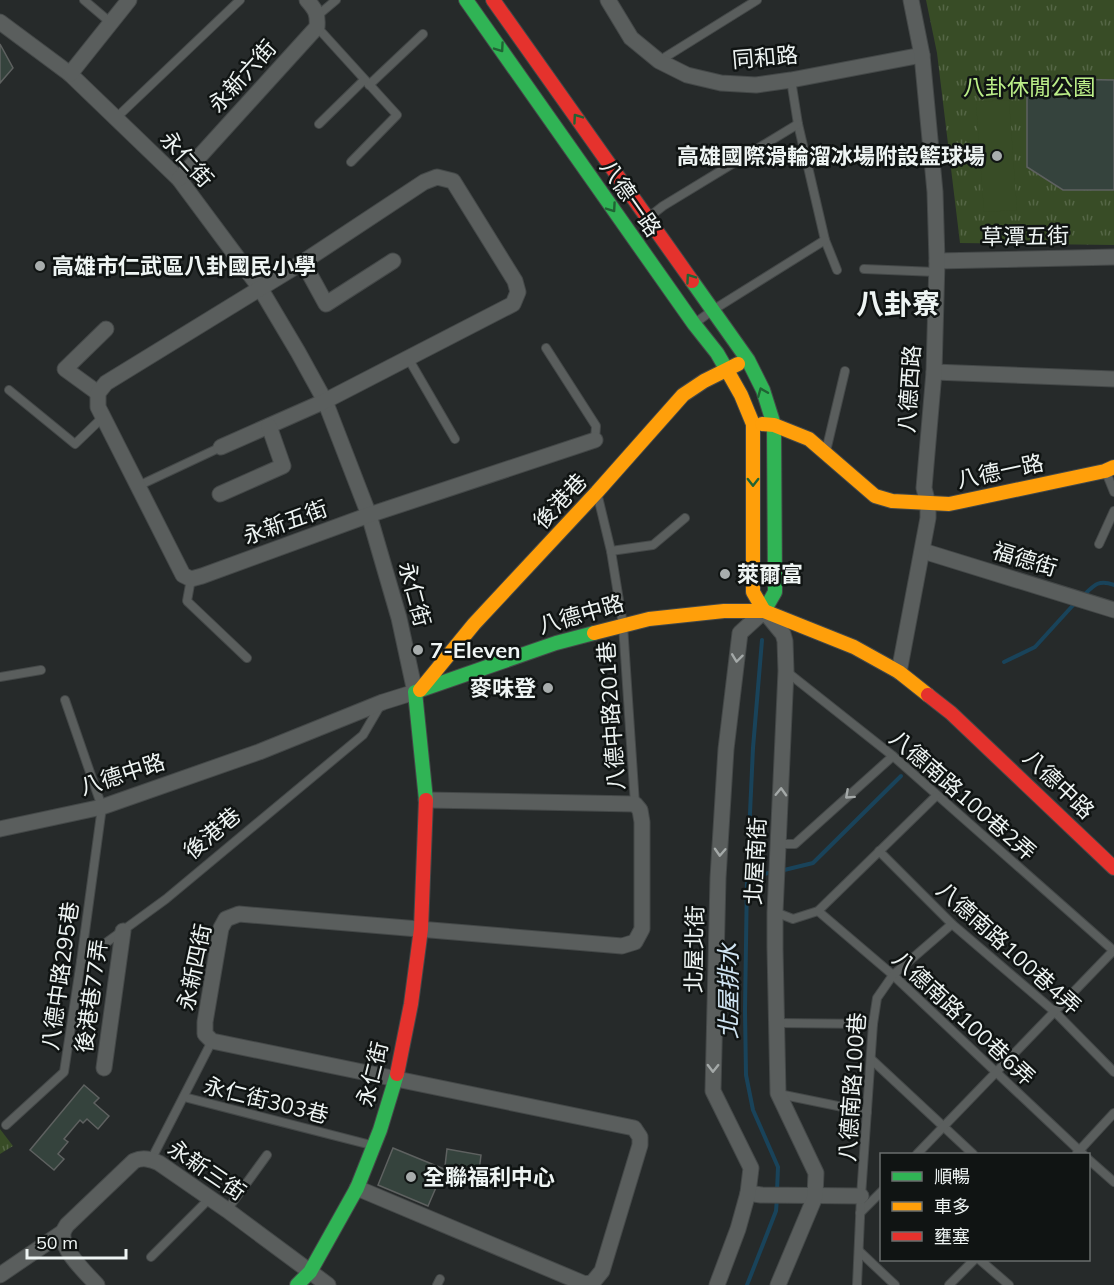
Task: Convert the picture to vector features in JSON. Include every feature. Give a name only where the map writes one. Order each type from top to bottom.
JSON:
[{"type":"street","points":[[70,74],[129,0]]},
{"type":"street","points":[[307,0],[316,10],[317,22]]},
{"type":"street","name":"八德一路","points":[[466,0],[694,324],[717,353],[741,395],[753,424],[753,592],[764,610],[775,592],[774,425],[763,390],[748,360],[493,0]]},
{"type":"street","name":"同和路","points":[[608,0],[631,38],[659,60],[687,75],[722,83],[756,85],[922,55]]},
{"type":"street","name":"八德西路","points":[[899,672],[928,519],[928,504],[924,488],[934,372],[936,266],[935,192],[922,55],[911,0]]},
{"type":"street","name":"永仁街","points":[[0,22],[70,74],[179,178],[260,288],[325,401],[369,515],[399,618],[417,691],[426,800],[421,929],[411,1004],[396,1079],[380,1130],[357,1188],[310,1272],[297,1285]]},
{"type":"street","name":"永新六街","points":[[179,178],[317,22]]},
{"type":"street","points":[[191,579],[183,575],[98,407],[98,393],[106,383],[303,262],[424,182],[437,177],[453,180],[515,281],[518,292],[513,304],[325,401],[221,447]]},
{"type":"street","name":"草潭五街","points":[[936,266],[1114,257]]},
{"type":"street","points":[[303,262],[326,304],[393,261]]},
{"type":"street","points":[[98,393],[65,369],[106,329]]},
{"type":"street","name":"後港巷","points":[[417,691],[474,624],[597,492],[683,395],[704,381],[748,360]]},
{"type":"street","points":[[934,372],[1114,379]]},
{"type":"street","name":"八德一路","points":[[753,424],[774,425],[809,439],[875,496],[892,501],[950,504],[1110,469]]},
{"type":"street","points":[[220,494],[283,466],[269,426]]},
{"type":"street","name":"永新五街","points":[[191,579],[369,515],[595,440]]},
{"type":"street","name":"福德街","points":[[923,551],[1114,610]]},
{"type":"street","name":"八德中路","points":[[0,829],[102,807],[259,752],[383,702],[556,643],[649,619],[736,610],[764,610],[854,647],[899,672],[951,713],[1114,868]]},
{"type":"street","name":"北屋南街","points":[[764,610],[783,634],[786,671],[775,912],[778,1093],[816,1173],[778,1285]]},
{"type":"street","name":"北屋北街","points":[[717,1285],[738,1229],[755,1194],[751,1168],[713,1091],[718,878],[726,749],[740,633],[764,610]]},
{"type":"street","points":[[426,800],[635,804]]},
{"type":"street","name":"永新四街","points":[[357,1188],[585,1285],[593,1282],[602,1271],[640,1145],[640,1137],[634,1128],[212,1041],[205,1034],[205,1022],[221,928],[226,919],[239,914],[622,946],[635,942],[642,929],[642,822],[640,810],[635,804]]},
{"type":"street","name":"後港巷77弄","points":[[104,1068],[123,931]]},
{"type":"street","name":"永新三街","points":[[0,1275],[63,1232],[134,1161],[140,1159],[159,1162],[328,1285]]},
{"type":"street","points":[[755,1194],[861,1196]]},
{"type":"street","points":[[63,1232],[68,1251],[97,1285]]},
{"type":"lane","points":[[84,0],[111,23]]},
{"type":"lane","points":[[116,118],[240,0]]},
{"type":"lane","points":[[336,0],[317,22],[397,115],[351,162]]},
{"type":"lane","points":[[659,60],[757,0]]},
{"type":"lane","points":[[319,124],[423,34]]},
{"type":"lane","points":[[791,80],[798,124],[825,240],[837,270]]},
{"type":"lane","points":[[647,218],[798,124]]},
{"type":"lane","points":[[694,324],[712,310],[825,240]]},
{"type":"lane","points":[[864,270],[936,266]]},
{"type":"lane","points":[[546,348],[596,426],[595,440]]},
{"type":"lane","points":[[408,358],[455,439]]},
{"type":"lane","points":[[825,453],[844,371]]},
{"type":"lane","points":[[9,390],[75,444],[103,417]]},
{"type":"lane","points":[[138,486],[221,447]]},
{"type":"lane","points":[[1110,469],[1114,492]]},
{"type":"lane","name":"八德中路201巷","points":[[597,492],[611,551],[623,624],[635,804]]},
{"type":"lane","points":[[1099,544],[1114,511]]},
{"type":"lane","points":[[611,551],[653,545],[685,518]]},
{"type":"lane","points":[[191,579],[187,601],[247,658]]},
{"type":"lane","points":[[0,677],[41,670]]},
{"type":"lane","name":"八德南路100巷2弄","points":[[786,671],[893,756],[1114,951]]},
{"type":"lane","points":[[65,700],[102,807]]},
{"type":"lane","name":"後港巷","points":[[81,960],[166,899],[363,735],[383,702]]},
{"type":"lane","points":[[778,847],[795,844],[893,756]]},
{"type":"lane","points":[[775,912],[793,919],[818,911],[936,796]]},
{"type":"lane","name":"八德中路295巷","points":[[6,1125],[64,1072],[102,807]]},
{"type":"lane","name":"八德南路100巷4弄","points":[[879,851],[952,924],[1055,1012],[1114,1071]]},
{"type":"lane","name":"八德南路100巷6弄","points":[[818,911],[893,975],[1080,1153]]},
{"type":"lane","name":"八德南路100巷","points":[[857,1285],[861,1196],[873,1024],[877,998],[893,975],[952,924]]},
{"type":"lane","points":[[919,1153],[1114,951]]},
{"type":"lane","points":[[777,1023],[873,1024]]},
{"type":"lane","points":[[151,1160],[212,1041]]},
{"type":"lane","points":[[871,1059],[971,1153]]},
{"type":"lane","points":[[778,1093],[867,1112]]},
{"type":"lane","name":"永仁街303巷","points":[[184,1097],[374,1146]]},
{"type":"lane","points":[[1080,1153],[1114,1113]]},
{"type":"lane","points":[[228,1210],[267,1155]]},
{"type":"lane","points":[[1090,1160],[1114,1182]]},
{"type":"lane","points":[[860,1213],[880,1193]]},
{"type":"lane","points":[[151,1257],[210,1198]]},
{"type":"lane","points":[[859,1251],[895,1285]]},
{"type":"lane","points":[[949,1285],[973,1261]]},
{"type":"lane","points":[[981,1261],[1009,1285]]},
{"type":"green space","name":"八卦休閒公園","points":[[926,0],[1114,0],[1114,245],[960,243],[937,53]]},
{"type":"green space","name":"高雄國際滑輪溜冰場附設籃球場","points":[[1009,100],[1017,210],[984,212],[976,102]]},
{"type":"green space","points":[[0,1129],[13,1146],[0,1154]]},
{"type":"building","points":[[0,44],[13,68],[0,83]]},
{"type":"building","points":[[1057,79],[1114,80],[1114,190],[1063,190],[1027,167],[1027,94]]},
{"type":"building","points":[[84,1085],[99,1098],[94,1103],[109,1116],[98,1129],[87,1119],[83,1123],[80,1120],[64,1139],[68,1142],[58,1154],[64,1159],[54,1170],[30,1150]]},
{"type":"building","name":"全聯福利中心","points":[[393,1148],[444,1169],[428,1206],[378,1185]]},
{"type":"building","points":[[447,1149],[481,1155],[479,1171],[445,1166]]},
{"type":"waterway","name":"北屋排水","points":[[1084,595],[1097,584],[1114,585]]},
{"type":"waterway","name":"北屋排水","points":[[1004,662],[1035,647],[1076,602]]},
{"type":"waterway","name":"北屋排水","points":[[762,640],[753,748],[747,878],[746,1075],[753,1110],[778,1167],[777,1191]]},
{"type":"waterway","name":"北屋排水","points":[[780,871],[813,863],[901,776]]},
{"type":"waterway","name":"北屋排水","points":[[747,878],[773,872]]},
{"type":"waterway","name":"北屋排水","points":[[747,1285],[776,1211],[777,1198]]},
{"type":"traffic: fast","points":[[466,0],[694,324],[717,353],[728,372]]},
{"type":"traffic: fast","points":[[692,281],[748,360],[763,390],[774,425],[775,592],[764,611]]},
{"type":"traffic: fast","points":[[426,800],[415,692],[556,643],[594,633]]},
{"type":"traffic: fast","points":[[297,1285],[310,1272],[357,1188],[380,1130],[397,1074]]},
{"type":"traffic: slow","points":[[420,690],[474,624],[597,492],[683,395],[704,381],[738,364]]},
{"type":"traffic: slow","points":[[728,372],[753,424],[753,592],[764,611]]},
{"type":"traffic: slow","points":[[762,424],[774,425],[809,439],[875,496],[892,501],[949,504],[1105,471],[1114,467]]},
{"type":"traffic: slow","points":[[594,633],[649,619],[724,611],[764,611],[854,647],[899,672],[928,695]]},
{"type":"traffic: jam","points":[[493,0],[692,281]]},
{"type":"traffic: jam","points":[[928,695],[951,713],[1114,868]]},
{"type":"traffic: jam","points":[[397,1074],[411,1004],[421,929],[426,800]]},
{"type":"place","name":"高雄國際滑輪溜冰場附設籃球場","points":[[997,156]]},
{"type":"place","name":"高雄市仁武區八卦國民小學","points":[[40,266]]},
{"type":"place","name":"萊爾富","points":[[725,574]]},
{"type":"place","name":"7-Eleven","points":[[418,650]]},
{"type":"place","name":"麥味登","points":[[548,688]]},
{"type":"place","name":"全聯福利中心","points":[[411,1177]]},
{"type":"district","name":"八卦寮","points":[[898,303]]}]
